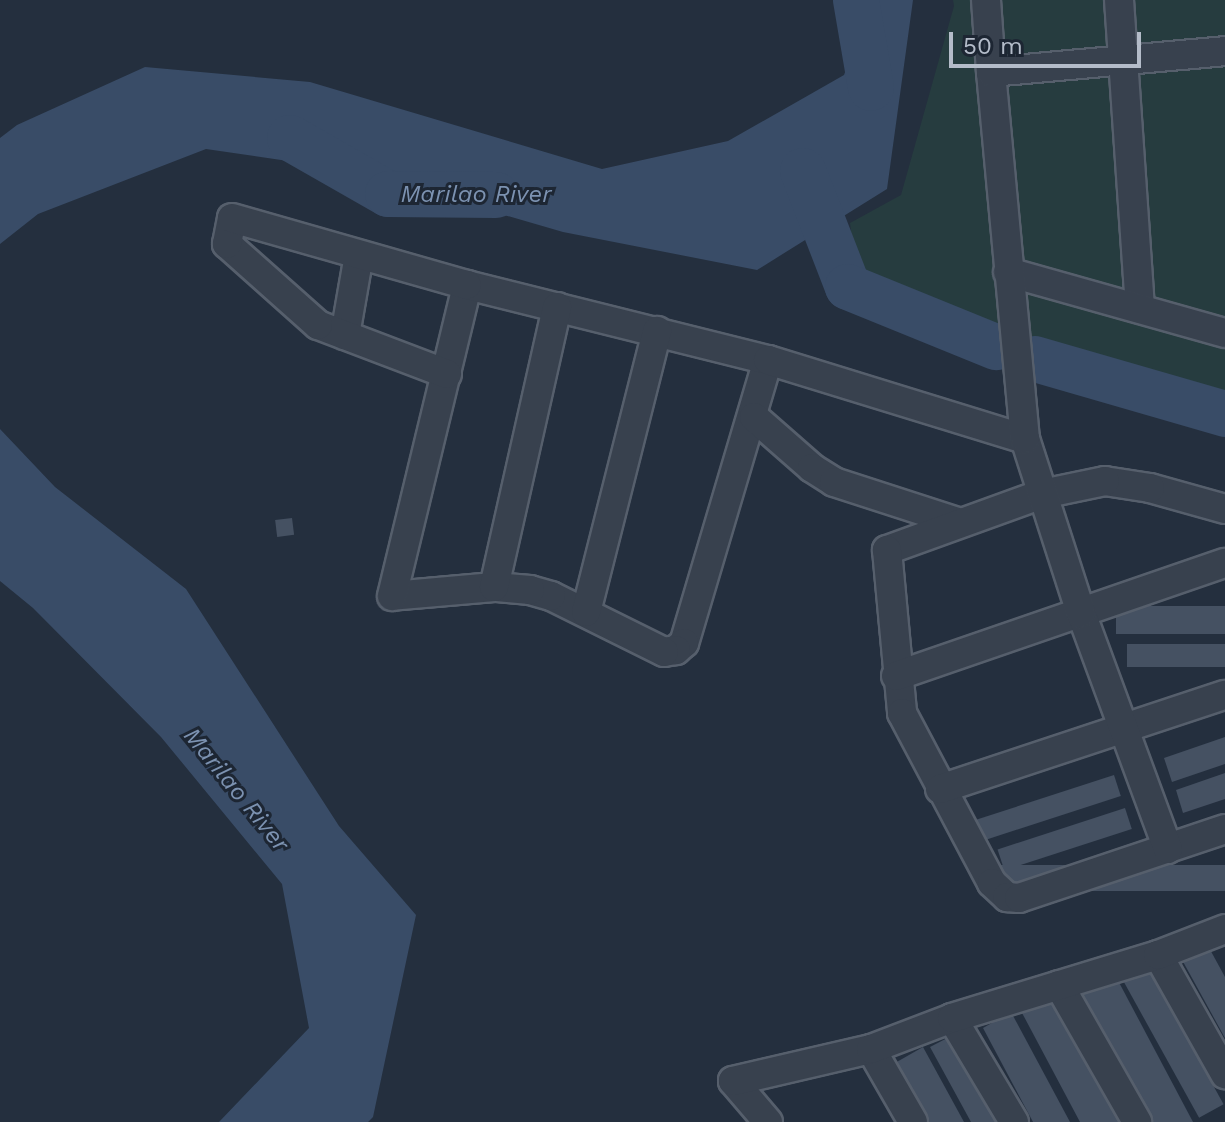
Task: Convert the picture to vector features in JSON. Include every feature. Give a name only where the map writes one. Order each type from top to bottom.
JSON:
[{"type":"street","points":[[986,0],[1025,439],[1081,613],[1168,849]]},
{"type":"street","points":[[1119,0],[1140,308]]},
{"type":"street","points":[[991,72],[1225,51]]},
{"type":"street","points":[[447,374],[318,325],[227,244],[232,218],[467,285],[768,360],[1025,439]]},
{"type":"street","points":[[345,335],[359,255]]},
{"type":"street","points":[[1008,272],[1225,333]]},
{"type":"street","points":[[467,285],[392,596],[494,587],[551,596],[664,652],[676,650],[684,643],[754,417],[768,360]]},
{"type":"street","points":[[494,587],[557,307]]},
{"type":"street","points":[[586,612],[657,331]]},
{"type":"street","points":[[754,417],[812,468],[834,482],[958,522]]},
{"type":"street","points":[[1225,509],[1150,488],[1105,481],[1042,494],[887,550],[896,676],[902,713],[992,883],[1007,897],[1019,898],[1225,829]]},
{"type":"street","points":[[896,676],[1225,563]]},
{"type":"street","points":[[940,789],[1225,695]]},
{"type":"street","points":[[768,1122],[733,1081],[871,1049],[952,1018],[1158,955],[1225,929]]},
{"type":"street","points":[[1158,955],[1225,1074]]},
{"type":"street","points":[[1059,985],[1137,1122]]},
{"type":"street","points":[[952,1018],[1014,1122]]},
{"type":"street","points":[[871,1049],[913,1122]]},
{"type":"green space","points":[[953,0],[1225,0],[1225,406],[972,329],[857,282],[850,223],[901,195],[954,6]]},
{"type":"water","points":[[852,0],[913,0],[887,189],[757,270],[563,232],[349,170],[206,149],[38,214],[0,244],[0,138],[17,125],[145,67],[310,82],[602,169],[728,141],[844,75],[862,26]]},
{"type":"water","points":[[0,429],[55,487],[186,589],[339,826],[416,915],[373,1117],[368,1122],[219,1122],[309,1028],[282,884],[161,737],[33,608],[0,581]]},
{"type":"building","points":[[292,518],[294,535],[277,537],[275,520]]},
{"type":"building","points":[[1116,606],[1225,606],[1225,634],[1116,634]]},
{"type":"building","points":[[1127,644],[1225,644],[1225,667],[1127,667]]},
{"type":"building","points":[[1225,737],[1225,764],[1172,782],[1164,758]]},
{"type":"building","points":[[1225,773],[1225,799],[1183,813],[1176,790]]},
{"type":"building","points":[[1114,775],[1121,796],[979,842],[972,821]]},
{"type":"building","points":[[1125,808],[1132,829],[1004,870],[998,849]]},
{"type":"building","points":[[996,865],[1225,865],[1225,891],[996,891]]},
{"type":"building","points":[[1207,944],[1225,977],[1225,1038],[1181,958]]},
{"type":"building","points":[[1147,966],[1224,1104],[1199,1118],[1123,980]]},
{"type":"building","points":[[1114,973],[1193,1122],[1152,1122],[1081,991]]},
{"type":"building","points":[[1050,995],[1119,1122],[1080,1122],[1021,1011]]},
{"type":"building","points":[[1011,1012],[1070,1122],[1033,1122],[983,1028]]},
{"type":"building","points":[[955,1034],[1004,1122],[971,1122],[930,1047]]},
{"type":"building","points":[[923,1047],[964,1122],[927,1122],[895,1063]]},
{"type":"waterway","name":"Marilao River","points":[[856,0],[871,88]]},
{"type":"waterway","name":"Marilao River","points":[[290,138],[388,194],[496,195]]},
{"type":"waterway","points":[[803,171],[848,287],[996,347]]},
{"type":"waterway","points":[[1035,359],[1225,414]]}]
